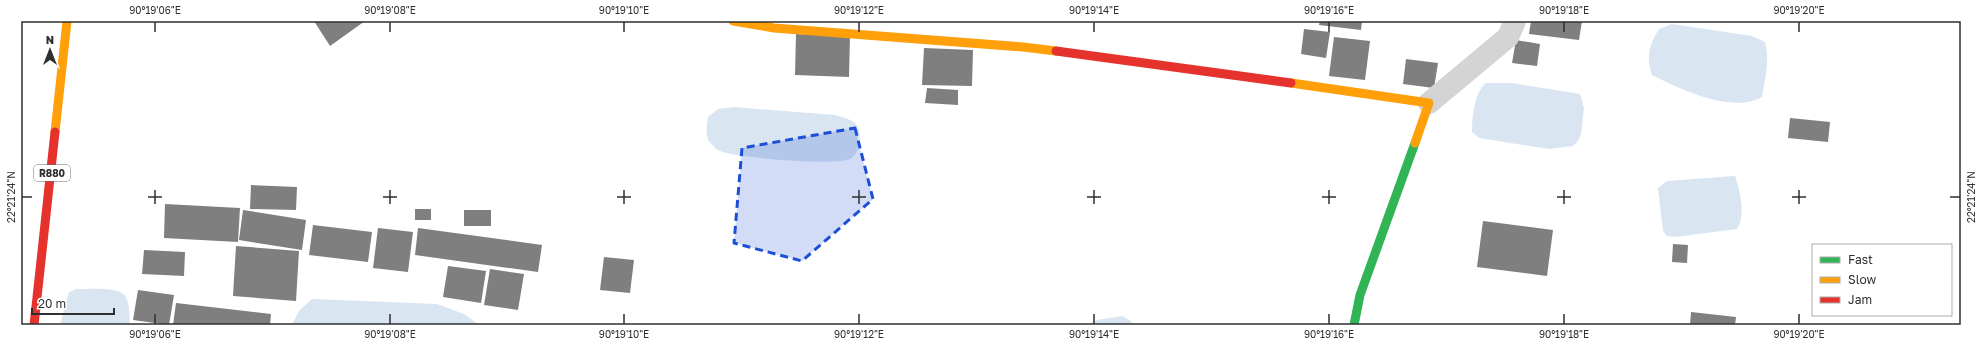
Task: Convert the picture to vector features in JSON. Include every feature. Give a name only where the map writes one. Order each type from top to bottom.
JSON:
[{"type":"street","name":"R880","points":[[34,325],[68,21]]},
{"type":"street","points":[[733,21],[774,28],[1023,47],[1318,86],[1429,103]]},
{"type":"street","points":[[1354,325],[1360,295],[1429,103],[1508,37],[1515,21]]},
{"type":"highlighted area","points":[[855,128],[873,199],[802,261],[734,243],[742,148]]},
{"type":"shaded area","points":[[1672,24],[1752,36],[1765,42],[1767,63],[1762,97],[1750,102],[1736,103],[1706,98],[1691,93],[1652,75],[1649,62],[1651,46],[1659,29]]},
{"type":"shaded area","points":[[1486,83],[1512,83],[1580,94],[1584,108],[1581,134],[1578,141],[1573,146],[1549,149],[1479,138],[1472,132],[1472,119],[1476,99],[1482,87]]},
{"type":"shaded area","points":[[734,107],[835,115],[843,117],[855,123],[858,127],[860,136],[859,147],[854,156],[850,159],[826,162],[765,158],[730,154],[720,151],[708,139],[708,117],[718,109]]},
{"type":"shaded area","points":[[1735,176],[1739,189],[1742,210],[1740,223],[1737,229],[1675,237],[1667,236],[1663,231],[1658,188],[1667,181]]},
{"type":"shaded area","points":[[76,289],[103,289],[123,293],[128,304],[130,325],[60,325],[69,292]]},
{"type":"shaded area","points":[[312,299],[437,304],[464,314],[479,325],[292,325],[299,311]]},
{"type":"shaded area","points":[[1122,316],[1131,321],[1134,325],[1086,325],[1097,320]]},
{"type":"building","points":[[314,21],[365,21],[330,46]]},
{"type":"building","points":[[1320,21],[1362,21],[1361,30],[1319,25]]},
{"type":"building","points":[[1531,21],[1582,21],[1579,40],[1529,34]]},
{"type":"building","points":[[1304,29],[1330,32],[1326,58],[1301,54]]},
{"type":"building","points":[[796,34],[850,36],[849,77],[795,75]]},
{"type":"building","points":[[1334,37],[1370,41],[1365,80],[1329,76]]},
{"type":"building","points":[[1516,40],[1540,44],[1537,66],[1512,63]]},
{"type":"building","points":[[924,48],[973,50],[972,86],[922,85]]},
{"type":"building","points":[[1406,59],[1438,63],[1434,88],[1403,84]]},
{"type":"building","points":[[927,88],[958,90],[958,105],[925,103]]},
{"type":"building","points":[[1790,118],[1830,122],[1828,142],[1788,138]]},
{"type":"building","points":[[251,185],[297,187],[296,210],[250,209]]},
{"type":"building","points":[[165,204],[240,208],[238,242],[164,238]]},
{"type":"building","points":[[415,209],[431,209],[431,220],[415,220]]},
{"type":"building","points":[[243,210],[306,220],[302,250],[239,240]]},
{"type":"building","points":[[464,210],[491,210],[491,226],[464,226]]},
{"type":"building","points":[[1483,221],[1553,230],[1547,276],[1477,267]]},
{"type":"building","points":[[313,225],[372,232],[368,262],[309,255]]},
{"type":"building","points":[[378,228],[413,232],[408,272],[373,268]]},
{"type":"building","points":[[418,228],[542,245],[538,272],[415,255]]},
{"type":"building","points":[[1673,244],[1688,245],[1687,263],[1672,262]]},
{"type":"building","points":[[236,246],[299,251],[296,301],[233,296]]},
{"type":"building","points":[[144,250],[185,252],[184,276],[142,274]]},
{"type":"building","points":[[604,257],[634,260],[630,293],[600,290]]},
{"type":"building","points":[[448,266],[486,271],[481,303],[443,297]]},
{"type":"building","points":[[490,269],[524,274],[518,310],[484,305]]},
{"type":"building","points":[[138,290],[174,295],[169,325],[133,320]]},
{"type":"building","points":[[176,303],[271,314],[270,325],[173,325]]},
{"type":"building","points":[[1691,312],[1736,317],[1735,325],[1690,325]]},
{"type":"traffic: fast","points":[[1354,325],[1360,295],[1415,143]]},
{"type":"traffic: slow","points":[[55,132],[67,21]]},
{"type":"traffic: slow","points":[[733,21],[774,28],[1023,47],[1056,51]]},
{"type":"traffic: slow","points":[[1291,83],[1429,103],[1415,143]]},
{"type":"traffic: jam","points":[[1056,51],[1291,83]]},
{"type":"traffic: jam","points":[[34,325],[55,132]]}]
